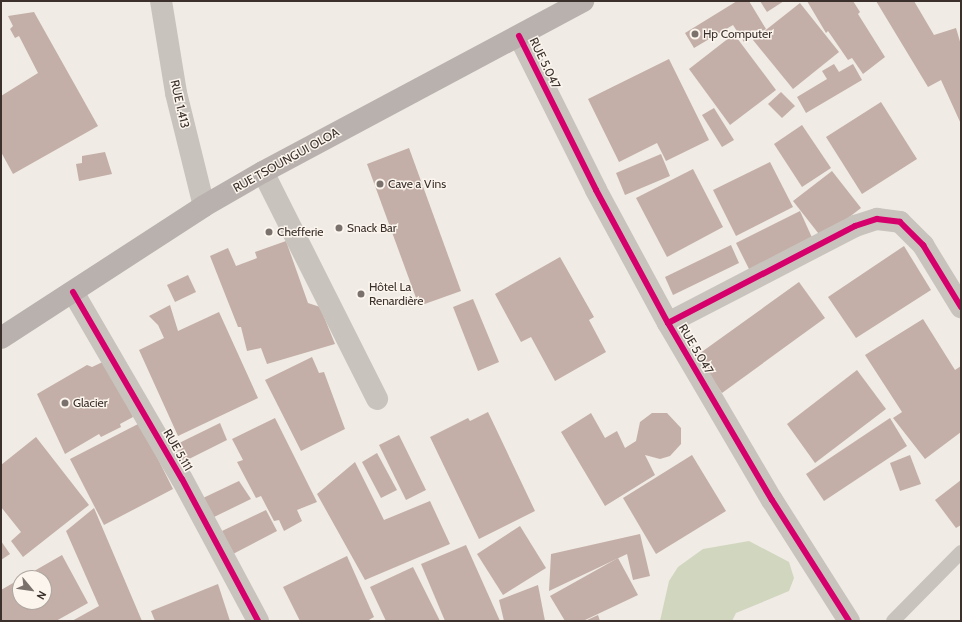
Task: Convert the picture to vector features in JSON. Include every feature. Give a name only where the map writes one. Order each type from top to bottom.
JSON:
[{"type":"main road","name":"RUE TSOUNGUI OLOA","points":[[1,338],[204,206],[263,172],[583,1]]},
{"type":"street","name":"RUE 1.413","points":[[161,1],[176,93],[204,206]]},
{"type":"street","name":"RUE 5.047","points":[[519,36],[596,190],[668,323],[772,500],[849,621]]},
{"type":"street","points":[[263,172],[378,399]]},
{"type":"street","points":[[668,323],[855,226],[877,219],[900,222],[923,245],[961,307]]},
{"type":"street","name":"RUE 5.111","points":[[73,292],[182,479],[258,621]]},
{"type":"lane","points":[[893,621],[961,552]]},
{"type":"green space","points":[[749,541],[789,562],[794,578],[789,591],[736,613],[732,621],[660,621],[669,581],[678,567],[703,549]]},
{"type":"building","points":[[737,1],[749,1],[766,29],[744,42],[733,25],[694,48],[685,33]]},
{"type":"building","points":[[760,1],[784,1],[767,12]]},
{"type":"building","points":[[807,1],[853,1],[860,12],[858,14],[885,57],[863,74],[852,58],[848,60],[828,31],[826,33]]},
{"type":"building","points":[[876,1],[914,1],[934,35],[956,28],[961,45],[961,124],[941,80],[928,87]]},
{"type":"building","points":[[800,3],[839,52],[793,89],[753,40]]},
{"type":"building","points":[[34,12],[98,126],[13,174],[1,152],[1,96],[38,73],[19,36],[15,38],[10,29],[13,26],[8,16]]},
{"type":"building","points":[[734,34],[776,90],[730,125],[689,69]]},
{"type":"building","points":[[669,59],[709,140],[666,161],[657,143],[619,162],[588,99]]},
{"type":"building","points":[[834,64],[839,72],[853,64],[862,80],[806,113],[797,97],[827,79],[822,71]]},
{"type":"building","points":[[781,92],[795,106],[782,118],[768,104]]},
{"type":"building","points":[[881,102],[917,159],[862,194],[826,137]]},
{"type":"building","points":[[714,108],[734,140],[722,147],[702,115]]},
{"type":"building","points":[[802,125],[831,168],[802,187],[774,144]]},
{"type":"building","points":[[409,148],[461,291],[419,306],[367,164]]},
{"type":"building","points":[[105,152],[112,174],[79,181],[76,164],[82,163],[82,156]]},
{"type":"building","points":[[661,154],[670,176],[625,195],[616,173]]},
{"type":"building","points":[[770,162],[793,207],[736,236],[713,190]]},
{"type":"building","points":[[693,169],[723,227],[667,257],[636,198]]},
{"type":"building","points":[[832,171],[861,208],[822,238],[793,201]]},
{"type":"building","points":[[800,211],[814,242],[751,273],[736,243]]},
{"type":"building","points":[[286,241],[308,303],[320,307],[335,344],[267,364],[261,348],[247,351],[241,327],[238,327],[210,256],[228,248],[236,266],[257,258],[255,252]]},
{"type":"building","points":[[731,245],[739,263],[673,295],[665,277]]},
{"type":"building","points":[[904,246],[931,290],[856,338],[828,297]]},
{"type":"building","points":[[560,257],[594,317],[589,320],[606,352],[555,381],[531,337],[521,342],[495,294]]},
{"type":"building","points":[[188,275],[196,292],[175,302],[167,285]]},
{"type":"building","points":[[799,282],[825,318],[722,393],[696,356]]},
{"type":"building","points":[[473,299],[499,362],[478,371],[453,307]]},
{"type":"building","points":[[170,305],[178,331],[219,312],[258,398],[178,436],[139,350],[164,338],[158,325],[149,316]]},
{"type":"building","points":[[923,319],[955,370],[961,366],[961,432],[925,459],[893,418],[902,412],[865,355]]},
{"type":"building","points":[[312,357],[319,373],[324,372],[345,429],[301,451],[265,380]]},
{"type":"building","points":[[107,360],[133,417],[120,424],[121,427],[101,437],[99,434],[65,454],[37,394],[87,365],[92,367]]},
{"type":"building","points":[[857,370],[886,409],[815,463],[787,424]]},
{"type":"building","points":[[488,412],[535,511],[479,539],[430,437],[468,418],[470,421]]},
{"type":"building","points":[[591,413],[605,438],[617,431],[625,448],[636,441],[640,422],[652,413],[667,413],[681,428],[681,444],[670,456],[660,459],[645,455],[655,475],[605,506],[561,432]]},
{"type":"building","points":[[275,418],[317,502],[297,510],[302,521],[284,531],[279,520],[274,521],[261,496],[256,498],[237,462],[243,460],[232,439]]},
{"type":"building","points":[[890,418],[907,446],[824,501],[806,474]]},
{"type":"building","points":[[140,423],[173,489],[104,525],[70,459]]},
{"type":"building","points":[[220,423],[227,440],[181,463],[175,445]]},
{"type":"building","points":[[399,435],[426,490],[406,500],[379,445]]},
{"type":"building","points":[[36,437],[89,505],[23,557],[11,541],[21,532],[1,507],[1,465]]},
{"type":"building","points":[[377,453],[397,490],[381,498],[362,462]]},
{"type":"building","points":[[692,455],[726,511],[656,554],[623,498]]},
{"type":"building","points":[[910,455],[921,484],[900,491],[890,463]]},
{"type":"building","points":[[355,462],[384,520],[430,501],[450,544],[365,580],[317,494]]},
{"type":"building","points":[[961,480],[961,525],[956,528],[935,500]]},
{"type":"building","points":[[239,481],[251,499],[212,518],[203,498]]},
{"type":"building","points":[[94,508],[142,621],[72,621],[99,606],[66,531]]},
{"type":"building","points":[[266,510],[277,531],[233,554],[222,531]]},
{"type":"building","points":[[520,526],[546,568],[503,595],[477,554]]},
{"type":"building","points":[[640,534],[650,576],[633,580],[627,554],[549,591],[551,554]]},
{"type":"building","points":[[1,541],[10,554],[1,560]]},
{"type":"building","points":[[466,545],[500,621],[445,621],[421,564]]},
{"type":"building","points":[[62,555],[88,603],[56,621],[1,621],[1,590],[12,584],[12,610],[52,610],[52,570],[36,570]]},
{"type":"building","points":[[347,556],[374,617],[367,621],[300,621],[283,587]]},
{"type":"building","points":[[618,558],[638,595],[583,621],[565,621],[550,596]]},
{"type":"building","points":[[413,567],[440,621],[386,621],[370,587]]},
{"type":"building","points":[[218,584],[230,621],[155,621],[151,611]]},
{"type":"building","points":[[538,585],[545,621],[504,621],[499,600]]},
{"type":"building","points":[[598,615],[600,621],[585,621]]},
{"type":"cycle path","points":[[519,36],[596,190],[668,323],[772,500],[849,621]]},
{"type":"cycle path","points":[[668,323],[855,226],[877,219],[900,222],[923,245],[961,307]]},
{"type":"cycle path","points":[[73,292],[182,479],[258,621]]},
{"type":"place","name":"Hp Computer","points":[[695,34]]},
{"type":"place","name":"Cave a Vins","points":[[380,184]]},
{"type":"place","name":"Snack Bar","points":[[339,228]]},
{"type":"place","name":"Chefferie","points":[[269,232]]},
{"type":"place","name":"Hôtel La Renardière","points":[[361,294]]},
{"type":"place","name":"Glacier","points":[[65,403]]}]
